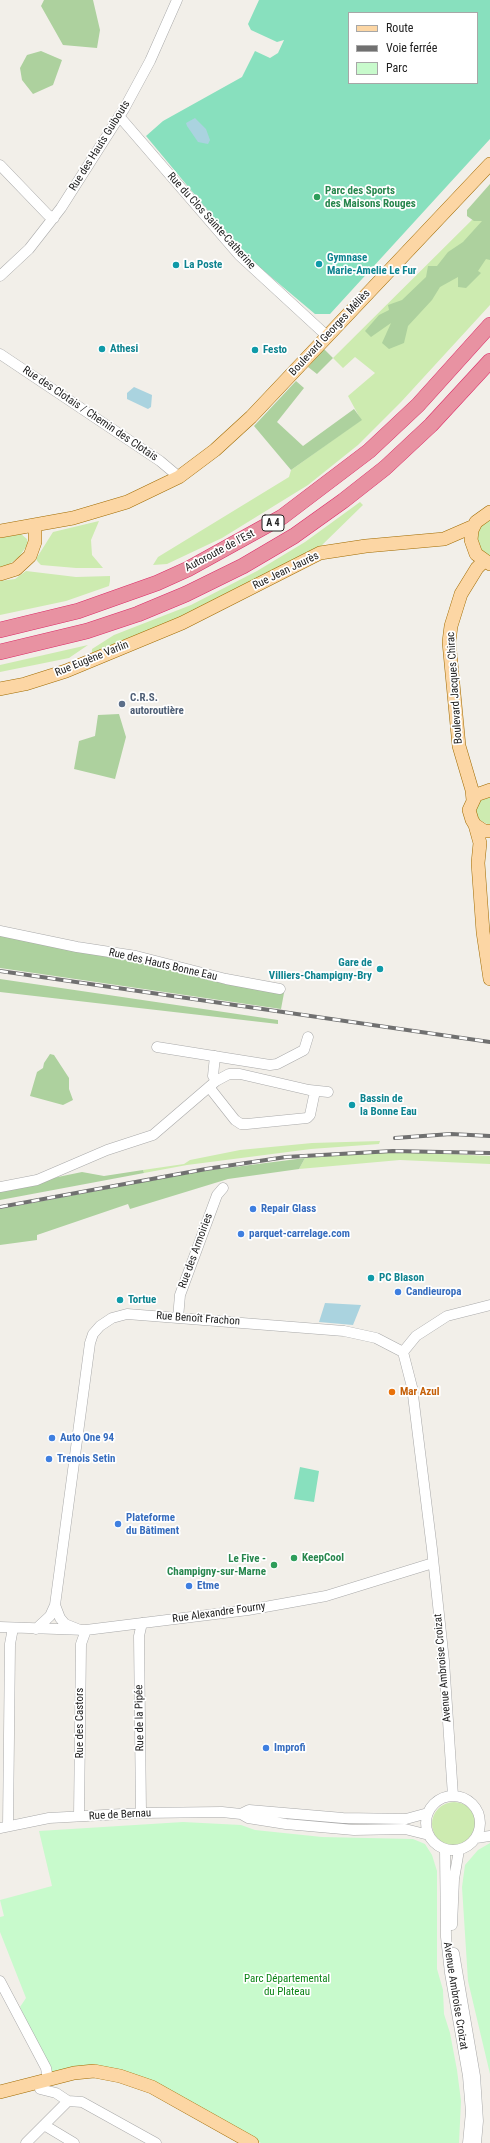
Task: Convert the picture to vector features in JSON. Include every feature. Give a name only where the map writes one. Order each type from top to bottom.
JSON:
[{"type":"highway","name":"Autoroute de l’Est","points":[[0,630],[78,611],[157,583],[188,569],[282,518],[369,451],[418,405],[490,326]]},
{"type":"highway","name":"Autoroute de l’Est","points":[[0,652],[87,631],[138,614],[186,594],[243,566],[294,536],[343,501],[385,468],[431,424],[490,361]]},
{"type":"main road","name":"Boulevard Georges Méliès","points":[[0,531],[100,511],[153,491],[179,477],[214,450],[251,417],[490,164]]},
{"type":"main road","name":"Rue Jean Jaurès","points":[[182,622],[320,554],[366,546],[444,539],[474,526],[488,511]]},
{"type":"main road","points":[[0,574],[16,569],[30,556],[35,542],[35,525]]},
{"type":"main road","points":[[474,526],[471,535],[472,546],[476,554],[487,562]]},
{"type":"main road","name":"Rue Jean Jaurès","points":[[444,539],[472,546]]},
{"type":"main road","name":"Boulevard Jacques Chirac","points":[[487,562],[477,568],[461,594],[451,626],[450,637],[459,746],[468,775],[472,800],[470,815],[476,825],[480,844],[478,863],[483,932],[490,979]]},
{"type":"main road","name":"Rue Eugène Varlin","points":[[0,689],[25,684],[66,671],[182,622]]},
{"type":"main road","points":[[468,775],[476,783],[490,789]]},
{"type":"main road","points":[[472,800],[480,792],[490,789]]},
{"type":"main road","points":[[476,825],[490,832],[480,844]]},
{"type":"main road","points":[[0,2092],[45,2079],[74,2073],[94,2071],[120,2076],[152,2087],[252,2143]]},
{"type":"main road","points":[[0,2100],[45,2079]]},
{"type":"street","name":"Rue des Hauts Guibouts","points":[[0,276],[29,249],[54,218],[119,116],[150,61],[178,0]]},
{"type":"street","name":"Rue du Clos Sainte-Catherine","points":[[119,116],[240,255],[327,336]]},
{"type":"street","points":[[0,165],[48,215],[54,218]]},
{"type":"street","name":"Rue des Clotais / Chemin des Clotais","points":[[0,354],[160,461],[179,477]]},
{"type":"street","name":"Rue des Hauts Bonne Eau","points":[[0,931],[77,947],[136,956],[196,972],[280,989]]},
{"type":"street","points":[[157,1047],[266,1065],[278,1064],[304,1050],[308,1037]]},
{"type":"street","points":[[215,1056],[212,1084],[235,1120],[241,1124],[307,1118],[310,1115],[315,1091]]},
{"type":"street","points":[[264,1079],[266,1065]]},
{"type":"street","points":[[0,1188],[37,1180],[107,1150],[153,1135],[212,1084],[225,1075],[234,1073],[315,1091],[328,1092]]},
{"type":"street","name":"Rue des Armoiries","points":[[178,1318],[183,1288],[217,1194],[223,1188]]},
{"type":"street","points":[[433,1563],[412,1387],[403,1352],[416,1336],[447,1316],[490,1305]]},
{"type":"street","name":"Rue Benoît Frachon","points":[[55,1605],[88,1359],[93,1334],[100,1326],[112,1318],[120,1315],[178,1318],[360,1333],[376,1338],[403,1352]]},
{"type":"street","name":"Rue Alexandre Fourny","points":[[0,1627],[83,1630],[248,1610],[326,1596],[433,1563]]},
{"type":"street","name":"Avenue Ambroise Croizat","points":[[433,1563],[444,1661],[453,1796]]},
{"type":"street","points":[[36,1629],[50,1616],[55,1605]]},
{"type":"street","points":[[55,1605],[60,1618],[65,1624],[83,1630]]},
{"type":"street","name":"Rue de la Pipée","points":[[141,1813],[140,1636],[142,1623]]},
{"type":"street","points":[[4,1827],[10,1644],[13,1628]]},
{"type":"street","name":"Rue des Castors","points":[[79,1816],[81,1644],[83,1630]]},
{"type":"street","points":[[453,1796],[468,1800],[485,1821],[476,1838],[466,1847],[459,1850],[445,1849],[439,1846],[429,1835],[426,1820],[428,1813],[438,1801],[453,1796]]},
{"type":"street","name":"Rue de Bernau","points":[[241,1814],[249,1810],[343,1818],[406,1819],[428,1813]]},
{"type":"street","name":"Rue de Bernau","points":[[4,1827],[49,1818],[141,1813],[196,1812],[241,1814],[248,1818],[286,1824],[354,1830],[405,1829],[429,1835]]},
{"type":"street","points":[[476,1838],[490,1836]]},
{"type":"street","name":"Avenue Ambroise Croizat","points":[[445,1849],[446,1937],[450,1973],[468,2076],[471,2112],[468,2143]]},
{"type":"street","name":"Avenue Ambroise Croizat","points":[[459,1850],[454,1879],[452,1928],[453,1950],[475,2076],[478,2121],[476,2143]]},
{"type":"street","points":[[0,1981],[45,2079],[56,2094],[68,2102],[82,2102],[156,2143]]},
{"type":"street","points":[[26,2143],[68,2102]]},
{"type":"street","points":[[44,2125],[74,2143]]},
{"type":"green space","points":[[44,0],[93,0],[100,30],[97,48],[63,45],[41,6]]},
{"type":"green space","name":"Parc des Sports des Maisons Rouges","points":[[259,0],[490,0],[490,139],[330,314],[315,314],[245,255],[146,136],[163,121],[242,77],[255,51],[270,58],[278,53],[284,40],[277,42],[251,30],[248,24]]},
{"type":"green space","points":[[41,51],[62,60],[53,85],[33,94],[22,80],[20,68],[27,55]]},
{"type":"green space","points":[[490,184],[490,260],[486,259],[478,271],[481,273],[466,288],[458,287],[458,277],[440,287],[432,300],[408,326],[404,343],[389,349],[382,343],[391,323],[371,337],[365,331],[379,315],[389,310],[388,305],[402,300],[426,277],[428,266],[437,266],[448,252],[463,242],[482,221],[474,221],[467,216],[467,210]]},
{"type":"green space","points":[[490,202],[490,305],[401,402],[358,445],[308,485],[222,538],[167,564],[153,565],[158,557],[289,477],[291,470],[361,420],[348,396],[375,373],[355,357],[343,368],[333,358]]},
{"type":"green space","points":[[324,349],[333,358],[317,374],[308,367]]},
{"type":"green space","points":[[296,381],[304,388],[277,422],[303,446],[354,409],[362,420],[291,470],[254,426]]},
{"type":"green space","points":[[360,502],[363,505],[319,548],[178,618],[92,655],[92,649],[114,635],[191,605],[257,571],[305,542]]},
{"type":"green space","points":[[490,516],[490,558],[478,546],[477,532],[479,526]]},
{"type":"green space","points":[[99,521],[91,540],[92,555],[103,568],[76,568],[41,565],[36,559],[53,532]]},
{"type":"green space","points":[[21,534],[27,539],[28,544],[19,557],[7,566],[0,567],[0,538]]},
{"type":"green space","points":[[26,571],[76,577],[110,576],[110,581],[109,586],[66,601],[0,615],[0,581],[15,579]]},
{"type":"green space","points":[[88,645],[69,658],[0,672],[0,665]]},
{"type":"green space","points":[[119,714],[126,737],[115,779],[74,769],[79,741],[95,736],[98,715]]},
{"type":"green space","points":[[490,794],[489,825],[478,819],[475,807],[478,801]]},
{"type":"green space","points":[[0,931],[141,957],[284,993],[281,1009],[0,968]]},
{"type":"green space","points":[[0,979],[278,1020],[278,1024],[0,992]]},
{"type":"green space","points":[[50,1054],[54,1055],[69,1078],[69,1089],[73,1100],[63,1105],[30,1096],[37,1072],[43,1068],[44,1063]]},
{"type":"green space","points":[[380,1141],[379,1144],[311,1149],[187,1165],[144,1173],[143,1170],[184,1164],[190,1160],[240,1150],[312,1143]]},
{"type":"green space","points":[[385,1151],[490,1156],[490,1164],[400,1160],[299,1169],[305,1158]]},
{"type":"green space","points":[[305,1158],[299,1169],[228,1179],[130,1209],[128,1204],[37,1235],[37,1240],[0,1245],[0,1209],[203,1171]]},
{"type":"green space","points":[[143,1170],[144,1173],[0,1200],[0,1189],[82,1172],[104,1176]]},
{"type":"green space","points":[[300,1467],[319,1471],[314,1502],[294,1499]]},
{"type":"green space","points":[[454,1802],[466,1806],[472,1812],[476,1824],[472,1836],[466,1842],[454,1846],[442,1842],[436,1836],[432,1824],[436,1812],[442,1806]]},
{"type":"green space","name":"Parc Départemental du Plateau","points":[[183,1822],[241,1825],[255,1830],[322,1837],[413,1839],[425,1844],[432,1855],[437,1871],[437,1969],[443,1990],[444,2014],[450,2033],[461,2101],[459,2143],[261,2143],[116,2068],[97,2068],[51,2073],[20,2007],[26,1998],[0,1932],[0,1917],[4,1916],[0,1900],[52,1886],[39,1831]]},
{"type":"green space","points":[[490,1843],[490,2074],[468,1981],[462,1887],[465,1865],[478,1850]]},
{"type":"water","points":[[195,118],[206,129],[210,140],[208,144],[198,142],[187,126],[186,123]]},
{"type":"water","points":[[134,387],[152,395],[151,407],[148,409],[127,399],[127,393]]},
{"type":"water","points":[[325,1303],[361,1305],[353,1325],[319,1322]]},
{"type":"railway","points":[[0,971],[490,1042]]},
{"type":"railway","points":[[395,1138],[451,1134],[490,1136]]},
{"type":"railway","points":[[0,1207],[206,1169],[286,1157],[393,1151],[490,1153]]},
{"type":"place","name":"Parc des Sports des Maisons Rouges","points":[[317,197]]},
{"type":"place","name":"Gymnase Marie-Amelie Le Fur","points":[[319,264]]},
{"type":"place","name":"La Poste","points":[[176,265]]},
{"type":"place","name":"Athesi","points":[[102,349]]},
{"type":"place","name":"Festo","points":[[255,350]]},
{"type":"place","name":"C.R.S. autoroutière","points":[[122,704]]},
{"type":"place","name":"Gare de Villiers-Champigny-Bry","points":[[380,969]]},
{"type":"place","name":"Bassin de la Bonne Eau","points":[[352,1105]]},
{"type":"place","name":"Repair Glass","points":[[253,1209]]},
{"type":"place","name":"parquet-carrelage.com","points":[[241,1234]]},
{"type":"place","name":"PC Blason","points":[[371,1278]]},
{"type":"place","name":"Candieuropa","points":[[398,1292]]},
{"type":"place","name":"Tortue","points":[[120,1300]]},
{"type":"place","name":"Mar Azul","points":[[392,1392]]},
{"type":"place","name":"Auto One 94","points":[[52,1438]]},
{"type":"place","name":"Trenois Setin","points":[[49,1459]]},
{"type":"place","name":"Plateforme du Bâtiment","points":[[118,1524]]},
{"type":"place","name":"KeepCool","points":[[294,1558]]},
{"type":"place","name":"Le Five - Champigny-sur-Marne","points":[[274,1565]]},
{"type":"place","name":"Etme","points":[[189,1586]]},
{"type":"place","name":"Improfi","points":[[266,1748]]}]
